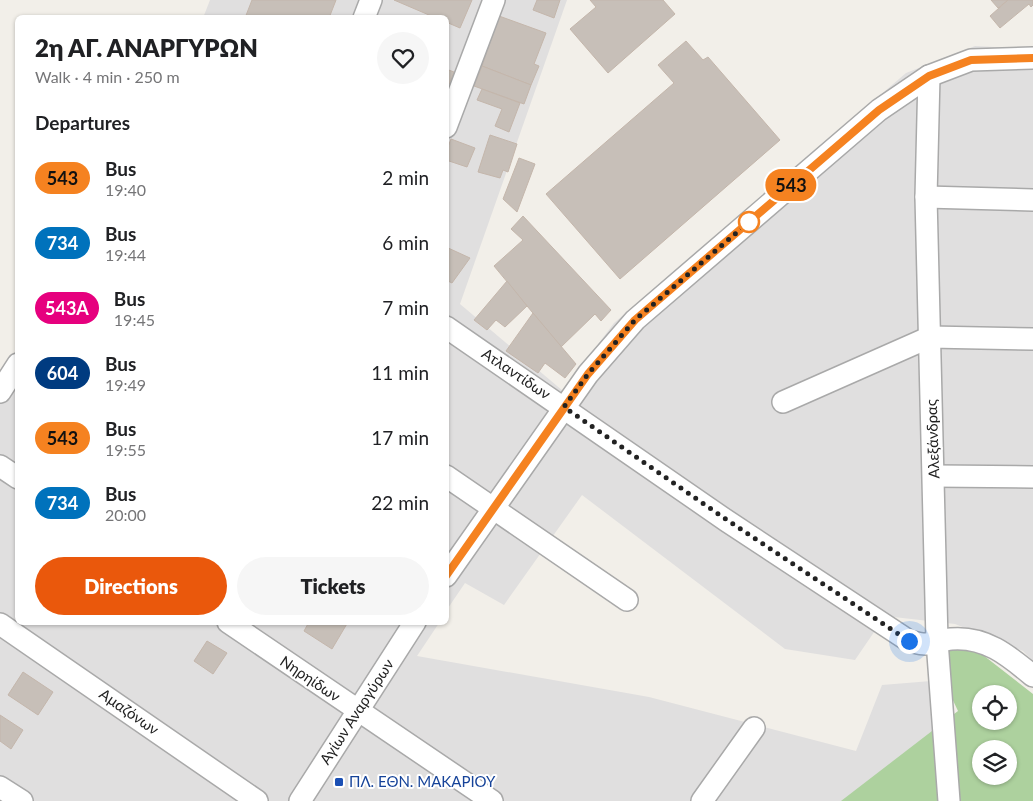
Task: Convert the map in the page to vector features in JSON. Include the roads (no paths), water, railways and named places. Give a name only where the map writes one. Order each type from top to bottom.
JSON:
[{"type":"street","points":[[365,15],[371,0]]},
{"type":"street","points":[[449,119],[494,0]]},
{"type":"street","points":[[449,572],[588,374],[635,320],[879,110],[929,76],[971,60],[1033,58]]},
{"type":"street","name":"Αλεξάνδρας","points":[[929,76],[926,197],[938,641],[948,801]]},
{"type":"street","points":[[926,197],[1033,200]]},
{"type":"street","name":"Ατλαντίδων","points":[[449,329],[727,520],[909,641],[925,644],[965,639],[988,644],[1012,658],[1033,676]]},
{"type":"street","points":[[783,402],[930,337],[1033,339]]},
{"type":"street","points":[[0,392],[15,369]]},
{"type":"street","points":[[0,466],[15,476]]},
{"type":"street","points":[[934,476],[1033,477]]},
{"type":"street","points":[[449,478],[627,600]]},
{"type":"street","name":"Αμαζόνων","points":[[0,624],[257,801]]},
{"type":"street","name":"Νηρηίδων","points":[[232,625],[492,801]]},
{"type":"street","name":"Αγίων Αναργύρων","points":[[300,801],[413,625]]},
{"type":"street","points":[[709,798],[754,728]]},
{"type":"street","points":[[0,787],[22,801]]},
{"type":"place","name":"ΠΛ. ΕΘΝ. ΜΑΚΑΡΙΟΥ","points":[[339,782]]}]
